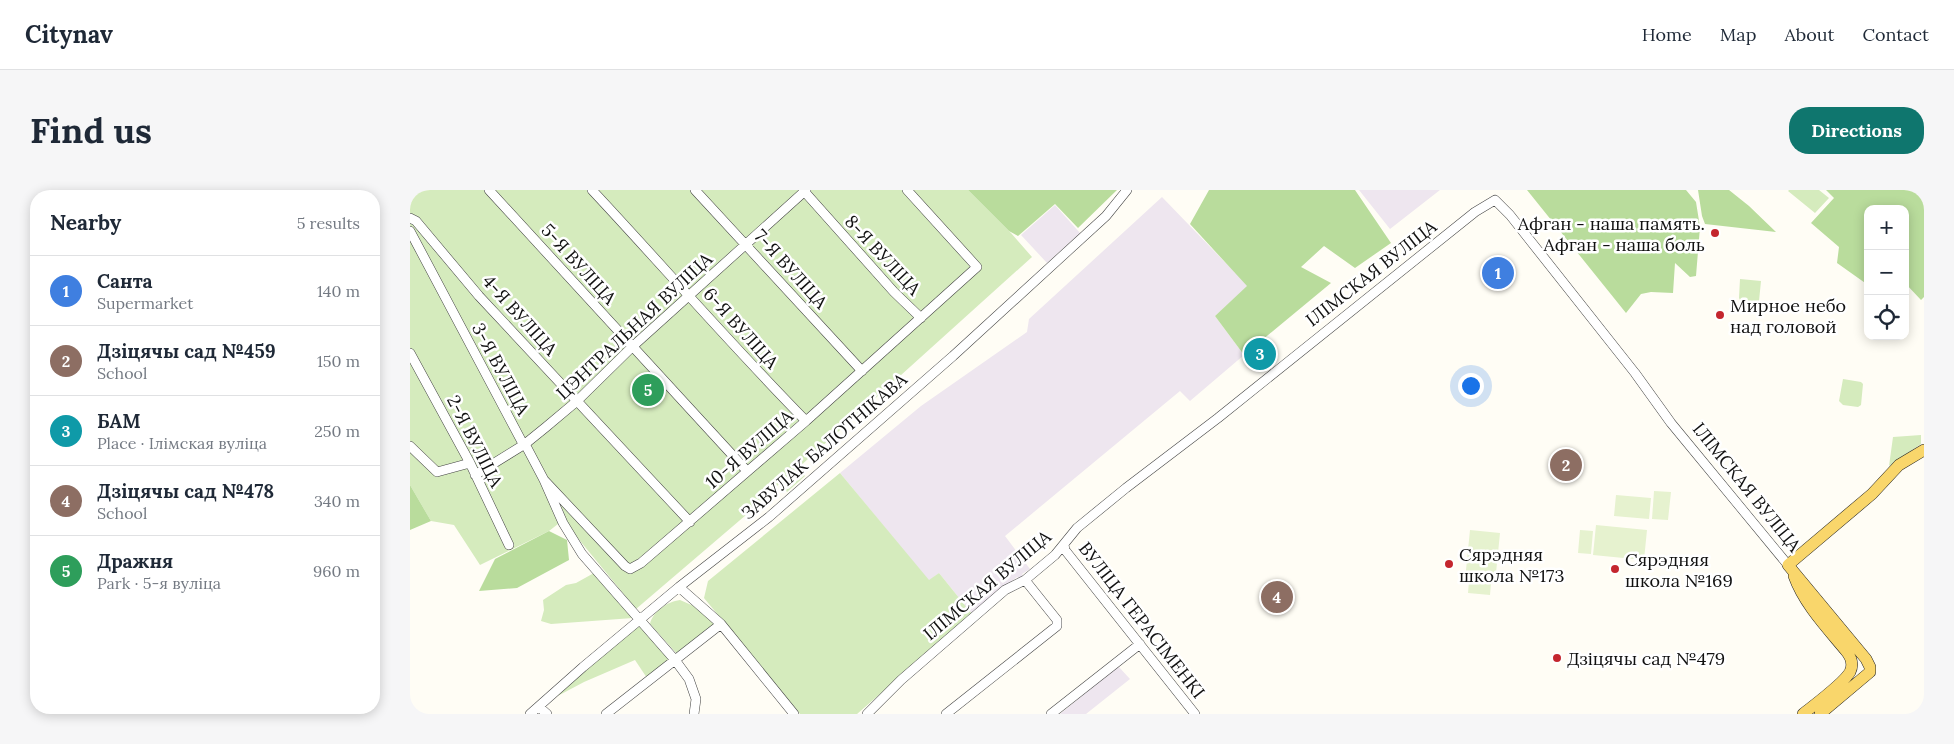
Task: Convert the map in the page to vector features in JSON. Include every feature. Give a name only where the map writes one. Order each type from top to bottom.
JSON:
[{"type":"main road","points":[[1790,568],[1872,494],[1899,464],[1924,450]]},
{"type":"main road","name":"ІЛІМСКАЯ ВУЛІЦА","points":[[1790,568],[1823,613]]},
{"type":"main road","points":[[1804,713],[1853,678],[1870,672],[1869,664],[1823,613]]},
{"type":"main road","points":[[1820,714],[1853,678],[1852,658],[1823,613]]},
{"type":"street","name":"5-Я ВУЛІЦА","points":[[489,190],[747,471]]},
{"type":"street","name":"6-Я ВУЛІЦА","points":[[592,190],[690,295],[751,364],[806,421]]},
{"type":"street","name":"7-Я ВУЛІЦА","points":[[696,190],[862,371]]},
{"type":"street","name":"10-Я ВУЛІЦА","points":[[544,480],[625,566],[630,568],[641,563],[806,421],[977,267],[907,190]]},
{"type":"street","name":"ЗАВУЛАК БАЛОТНІКАВА","points":[[530,714],[582,667],[679,587],[769,517],[953,356],[1106,216],[1128,190]]},
{"type":"street","name":"ЦЭНТРАЛЬНАЯ ВУЛІЦА","points":[[475,475],[525,444],[577,401],[632,347],[805,191]]},
{"type":"street","name":"8-Я ВУЛІЦА","points":[[805,191],[888,286],[921,318]]},
{"type":"street","name":"ІЛІМСКАЯ ВУЛІЦА","points":[[872,712],[901,680],[1005,590],[1025,580],[1055,555],[1077,528],[1218,418],[1475,212],[1495,200],[1510,215],[1672,423],[1790,568]]},
{"type":"street","name":"4-Я ВУЛІЦА","points":[[410,218],[416,221],[479,296],[690,522]]},
{"type":"street","name":"3-Я ВУЛІЦА","points":[[410,231],[544,480],[563,523],[582,554],[690,679],[696,699],[694,714]]},
{"type":"street","name":"2-Я ВУЛІЦА","points":[[410,353],[470,463],[509,545]]},
{"type":"street","points":[[410,446],[437,472],[470,463]]},
{"type":"street","name":"ВУЛІЦА ГЕРАСІМЕНКІ","points":[[1064,545],[1065,550],[1195,714]]},
{"type":"street","points":[[946,714],[1057,626],[1057,620],[1025,580]]},
{"type":"street","points":[[679,587],[721,624],[794,714]]},
{"type":"street","points":[[606,714],[721,624]]},
{"type":"street","points":[[1052,714],[1140,644]]},
{"type":"street","points":[[539,707],[547,714]]},
{"type":"shaded area","points":[[1359,190],[1440,190],[1390,229]]},
{"type":"shaded area","points":[[1162,197],[1248,286],[1215,316],[1244,355],[1190,401],[1180,391],[1005,536],[1030,569],[1022,574],[1023,576],[1020,579],[1017,577],[972,614],[939,573],[929,581],[840,473],[921,406],[1027,332],[1029,319]]},
{"type":"shaded area","points":[[1055,205],[1080,233],[1047,263],[1021,235]]},
{"type":"shaded area","points":[[1118,666],[1130,679],[1086,714],[1060,714]]},
{"type":"green space","points":[[410,190],[968,190],[1032,257],[798,468],[805,476],[787,492],[780,483],[760,503],[636,609],[567,525],[558,524],[549,531],[480,565],[454,525],[431,521],[410,485]]},
{"type":"green space","points":[[968,190],[1117,190],[1078,228],[1055,204],[1018,236],[1009,231]]},
{"type":"green space","points":[[1209,190],[1355,190],[1391,243],[1355,268],[1324,246],[1301,267],[1331,283],[1244,355],[1215,316],[1247,286],[1190,224]]},
{"type":"green space","points":[[1527,190],[1686,190],[1696,202],[1700,227],[1696,276],[1690,277],[1675,263],[1673,293],[1651,292],[1641,294],[1626,313]]},
{"type":"green space","points":[[1698,190],[1729,190],[1776,232],[1705,224]]},
{"type":"green space","points":[[1789,190],[1819,190],[1829,198],[1815,213]]},
{"type":"green space","points":[[1826,190],[1924,190],[1924,297],[1921,300],[1909,287],[1909,205],[1864,205],[1864,282],[1837,263],[1839,247],[1811,223],[1834,198]]},
{"type":"green space","points":[[1740,279],[1761,281],[1758,311],[1745,310],[1739,298]]},
{"type":"green space","points":[[1843,379],[1863,384],[1861,405],[1858,407],[1843,405],[1839,401]]},
{"type":"green space","points":[[1921,435],[1921,444],[1889,466],[1893,437]]},
{"type":"green space","points":[[840,473],[929,580],[939,573],[972,614],[857,714],[800,714],[704,598],[708,581]]},
{"type":"green space","points":[[410,485],[431,521],[410,530]]},
{"type":"green space","points":[[1654,491],[1671,492],[1668,520],[1652,519]]},
{"type":"green space","points":[[1616,495],[1651,498],[1649,519],[1614,516]]},
{"type":"green space","points":[[1596,525],[1647,530],[1644,560],[1593,555]]},
{"type":"green space","points":[[1470,530],[1500,533],[1495,583],[1465,580]]},
{"type":"green space","points":[[1580,530],[1593,531],[1591,554],[1578,553]]},
{"type":"green space","points":[[549,531],[567,540],[569,560],[517,588],[479,591],[495,559]]},
{"type":"green space","points":[[594,573],[633,618],[551,624],[541,621],[544,610],[543,600],[566,585],[576,583]]},
{"type":"green space","points":[[1469,581],[1491,583],[1490,595],[1468,593]]},
{"type":"green space","points":[[680,600],[696,607],[716,624],[678,655],[650,624],[657,611],[670,603]]},
{"type":"green space","points":[[641,624],[672,658],[647,678],[635,660],[584,682],[552,699]]},
{"type":"place","name":"Афган - наша память. Афган - наша боль","points":[[1715,233]]},
{"type":"place","name":"Санта","points":[[1498,273]]},
{"type":"place","name":"Мирное небо над головой","points":[[1720,315]]},
{"type":"place","name":"БАМ","points":[[1260,354]]},
{"type":"place","name":"Дражня","points":[[648,390]]},
{"type":"place","name":"Дзіцячы сад №459","points":[[1566,465]]},
{"type":"place","name":"Сярэдняя школа №173","points":[[1449,564]]},
{"type":"place","name":"Сярэдняя школа №169","points":[[1615,569]]},
{"type":"place","name":"Дзіцячы сад №478","points":[[1277,597]]},
{"type":"place","name":"Дзіцячы сад №479","points":[[1557,658]]}]
